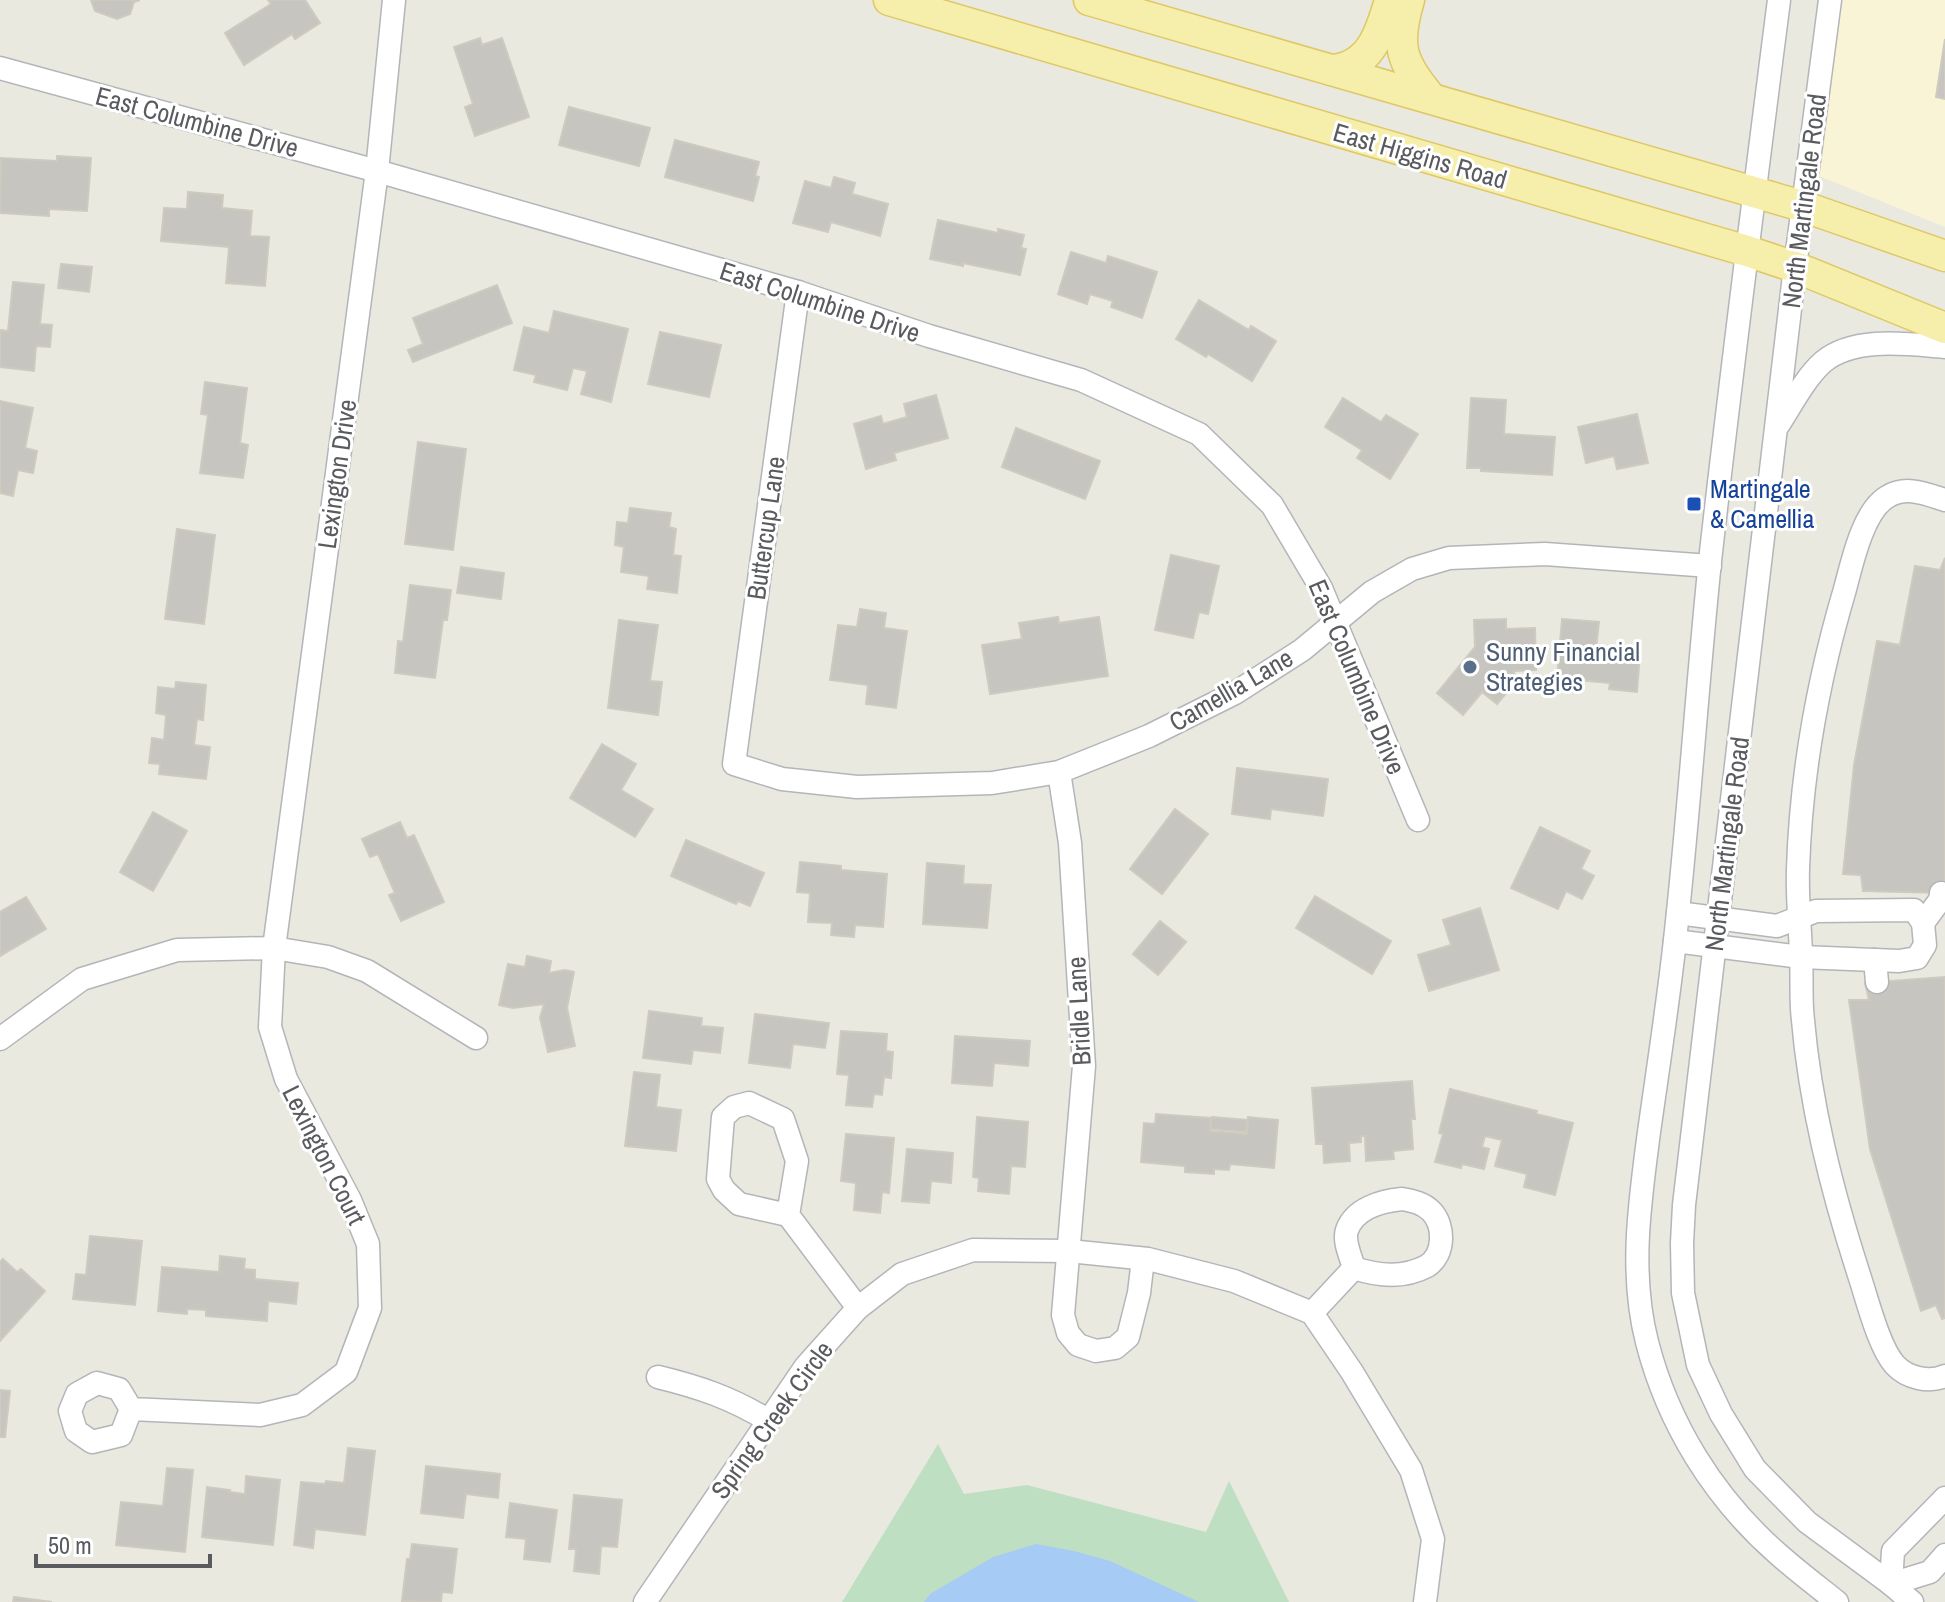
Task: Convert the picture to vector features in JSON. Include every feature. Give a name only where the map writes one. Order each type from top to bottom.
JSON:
[{"type":"main road","name":"East Higgins Road","points":[[889,0],[1747,251],[1795,267],[1945,328]]},
{"type":"main road","points":[[1089,0],[1802,206],[1945,256]]},
{"type":"main road","points":[[1332,70],[1355,63],[1368,51],[1380,33],[1390,0]]},
{"type":"main road","points":[[1409,0],[1401,34],[1403,53],[1413,75],[1431,98]]},
{"type":"street","name":"Lexington Drive","points":[[274,948],[377,171],[394,0]]},
{"type":"street","name":"North Martingale Road","points":[[1779,0],[1710,566],[1678,913],[1637,1250],[1640,1303],[1646,1338],[1657,1377],[1677,1425],[1731,1506],[1776,1553],[1837,1602]]},
{"type":"street","name":"North Martingale Road","points":[[1830,0],[1802,206],[1684,1205],[1683,1293],[1698,1365],[1721,1414],[1755,1469],[1807,1522],[1885,1593],[1912,1602]]},
{"type":"street","name":"East Columbine Drive","points":[[0,68],[377,171],[798,292],[929,336],[1081,380],[1199,434],[1272,505],[1321,588],[1418,820]]},
{"type":"street","name":"Buttercup Lane","points":[[734,764],[798,292]]},
{"type":"street","points":[[1776,428],[1807,381],[1824,362],[1843,351],[1899,343],[1945,347]]},
{"type":"street","points":[[1945,500],[1916,491],[1887,496],[1875,507],[1862,535],[1840,605],[1817,701],[1806,774],[1798,869],[1802,1008],[1812,1086],[1834,1195],[1871,1312],[1894,1364],[1918,1378],[1945,1376]]},
{"type":"street","name":"Camellia Lane","points":[[734,764],[782,779],[857,787],[992,783],[1059,772],[1149,736],[1235,693],[1302,650],[1372,592],[1412,569],[1449,558],[1545,554],[1710,566]]},
{"type":"street","name":"Bridle Lane","points":[[1059,772],[1070,843],[1084,1066],[1063,1315],[1068,1333],[1078,1345],[1096,1351],[1115,1348],[1128,1337],[1139,1293],[1143,1259]]},
{"type":"street","points":[[1923,923],[1940,900],[1941,893]]},
{"type":"street","points":[[1675,941],[1801,957],[1876,971],[1899,961],[1917,958],[1925,945],[1923,923],[1914,910],[1872,901],[1816,911],[1777,926],[1678,913]]},
{"type":"street","points":[[0,1039],[82,979],[177,950],[274,948],[328,957],[367,971],[476,1038]]},
{"type":"street","name":"Lexington Court","points":[[131,1409],[260,1415],[302,1405],[346,1372],[370,1308],[368,1244],[350,1200],[286,1079],[270,1027],[274,948]]},
{"type":"street","points":[[788,1215],[797,1161],[783,1119],[749,1103],[734,1107],[723,1117],[718,1179],[724,1190],[739,1204],[788,1215],[858,1308]]},
{"type":"street","name":"Spring Creek Circle","points":[[645,1602],[806,1366],[858,1308],[902,1274],[973,1250],[1069,1251],[1143,1259],[1234,1281],[1312,1313]]},
{"type":"street","points":[[1354,1268],[1312,1313],[1411,1470],[1433,1539],[1425,1602]]},
{"type":"street","points":[[658,1377],[723,1396],[769,1421]]},
{"type":"street","points":[[1885,1593],[1893,1551],[1945,1498]]},
{"type":"street","points":[[1885,1593],[1930,1572],[1945,1555]]},
{"type":"shaded area","points":[[1821,0],[1945,0],[1945,227],[1804,170]]},
{"type":"green space","points":[[938,1444],[964,1494],[1027,1485],[1206,1532],[1229,1481],[1289,1602],[842,1602]]},
{"type":"water","points":[[1036,1544],[1110,1561],[1199,1602],[924,1602],[930,1594],[993,1557]]},
{"type":"building","points":[[91,0],[140,0],[134,2],[130,14],[117,19],[95,11]]},
{"type":"building","points":[[268,0],[305,0],[320,23],[295,39],[292,34],[244,65],[225,33],[271,4]]},
{"type":"building","points":[[480,38],[482,45],[502,38],[529,117],[475,136],[465,107],[473,104],[454,47]]},
{"type":"building","points":[[1945,39],[1945,99],[1936,97]]},
{"type":"building","points":[[569,107],[650,128],[639,166],[559,145]]},
{"type":"building","points":[[675,140],[759,162],[753,201],[665,177]]},
{"type":"building","points":[[57,156],[91,158],[87,211],[49,209],[49,216],[0,213],[1,158],[57,161]]},
{"type":"building","points":[[834,177],[855,183],[852,194],[888,204],[880,236],[831,222],[828,232],[793,223],[805,181],[831,188]]},
{"type":"building","points":[[188,192],[223,195],[222,208],[252,211],[250,236],[269,237],[265,286],[226,283],[229,247],[161,241],[164,208],[187,209]]},
{"type":"building","points":[[938,220],[998,233],[998,229],[1024,235],[1021,248],[1026,249],[1020,275],[930,259]]},
{"type":"building","points":[[1071,252],[1106,263],[1108,256],[1157,272],[1142,318],[1111,307],[1113,301],[1090,294],[1087,304],[1058,294]]},
{"type":"building","points":[[61,264],[92,267],[89,292],[58,288]]},
{"type":"building","points":[[13,282],[44,285],[40,324],[52,325],[50,347],[36,346],[34,371],[0,367],[0,330],[8,331]]},
{"type":"building","points":[[497,285],[512,323],[413,362],[408,350],[423,344],[413,318]]},
{"type":"building","points":[[1199,300],[1249,330],[1251,326],[1276,341],[1252,381],[1176,339]]},
{"type":"building","points":[[554,311],[628,329],[611,402],[581,394],[587,371],[573,368],[567,390],[534,382],[536,375],[514,370],[524,327],[549,333]]},
{"type":"building","points":[[660,332],[721,345],[709,397],[648,384]]},
{"type":"building","points":[[205,382],[247,388],[240,443],[248,445],[243,478],[200,473],[208,415],[201,414]]},
{"type":"building","points":[[936,395],[948,438],[894,453],[896,460],[866,469],[854,424],[881,416],[883,424],[907,417],[904,404]]},
{"type":"building","points":[[1343,398],[1381,422],[1386,415],[1418,434],[1390,479],[1357,458],[1362,450],[1325,427]]},
{"type":"building","points":[[1471,398],[1506,400],[1504,434],[1555,437],[1552,475],[1467,468]]},
{"type":"building","points":[[0,401],[33,408],[25,448],[37,451],[33,473],[18,470],[13,496],[0,493]]},
{"type":"building","points":[[1637,414],[1648,463],[1617,469],[1614,456],[1586,463],[1578,427]]},
{"type":"building","points":[[1016,428],[1100,461],[1085,499],[1002,467]]},
{"type":"building","points":[[418,442],[466,449],[453,550],[405,544]]},
{"type":"building","points":[[630,508],[671,513],[669,527],[676,529],[673,555],[681,556],[677,593],[647,589],[649,576],[621,572],[624,547],[615,545],[617,522],[628,523]]},
{"type":"building","points":[[177,529],[215,535],[204,624],[165,619]]},
{"type":"building","points":[[1171,555],[1219,566],[1208,614],[1199,612],[1193,638],[1155,630]]},
{"type":"building","points":[[1945,558],[1945,893],[1863,891],[1861,875],[1843,874],[1854,765],[1877,641],[1900,645],[1915,566],[1940,570]]},
{"type":"building","points":[[461,567],[504,573],[501,599],[457,593]]},
{"type":"building","points":[[410,585],[451,590],[447,620],[443,620],[435,678],[395,673],[398,641],[403,642]]},
{"type":"building","points":[[860,609],[886,613],[884,628],[907,631],[896,708],[866,704],[868,685],[830,680],[838,625],[857,627]]},
{"type":"building","points":[[1058,617],[1059,623],[1099,617],[1108,676],[990,694],[982,645],[1022,639],[1019,623]]},
{"type":"building","points":[[1506,619],[1506,629],[1535,628],[1536,670],[1514,671],[1515,683],[1497,704],[1482,692],[1463,715],[1437,693],[1475,647],[1474,620]]},
{"type":"building","points":[[1562,619],[1599,622],[1596,649],[1640,653],[1637,692],[1609,689],[1610,683],[1557,678]]},
{"type":"building","points":[[619,620],[658,625],[650,681],[662,682],[658,715],[608,708]]},
{"type":"building","points":[[176,682],[206,685],[203,720],[197,719],[194,745],[210,747],[206,779],[159,774],[160,764],[149,763],[152,738],[164,740],[166,715],[156,713],[158,687],[175,689]]},
{"type":"building","points":[[602,744],[636,764],[621,790],[653,809],[635,837],[570,798]]},
{"type":"building","points":[[1237,768],[1328,779],[1323,816],[1271,809],[1270,819],[1232,814]]},
{"type":"building","points":[[1175,809],[1208,834],[1162,894],[1130,869]]},
{"type":"building","points":[[153,812],[187,831],[153,891],[120,872]]},
{"type":"building","points":[[400,822],[407,838],[414,835],[444,902],[401,921],[389,895],[395,893],[378,854],[370,857],[362,839]]},
{"type":"building","points":[[1540,827],[1590,851],[1581,869],[1594,876],[1582,899],[1566,891],[1558,909],[1511,888]]},
{"type":"building","points":[[686,840],[764,873],[750,906],[738,901],[736,904],[671,876]]},
{"type":"building","points":[[800,862],[887,874],[883,927],[855,925],[854,937],[831,935],[832,923],[808,922],[810,893],[797,892]]},
{"type":"building","points":[[927,863],[964,866],[963,884],[991,885],[987,928],[923,924]]},
{"type":"building","points":[[1315,896],[1391,941],[1372,974],[1296,928]]},
{"type":"building","points":[[26,897],[46,929],[0,956],[0,912]]},
{"type":"building","points":[[1480,908],[1499,970],[1429,991],[1418,955],[1451,945],[1443,920]]},
{"type":"building","points":[[1160,921],[1186,942],[1158,975],[1133,954]]},
{"type":"building","points":[[527,956],[551,961],[549,973],[574,972],[567,1008],[575,1046],[548,1052],[540,1018],[544,1004],[513,1008],[499,1005],[508,964],[525,967]]},
{"type":"building","points":[[1945,977],[1945,1318],[1942,1319],[1936,1305],[1921,1311],[1870,1149],[1849,1000],[1869,1000],[1865,983]]},
{"type":"building","points":[[649,1011],[702,1018],[701,1026],[723,1028],[720,1053],[693,1050],[691,1064],[643,1058]]},
{"type":"building","points":[[755,1014],[829,1023],[825,1048],[793,1044],[790,1068],[749,1063]]},
{"type":"building","points":[[841,1031],[887,1034],[886,1051],[893,1052],[891,1078],[884,1077],[882,1095],[874,1094],[872,1107],[846,1105],[849,1075],[837,1074]]},
{"type":"building","points":[[955,1036],[1030,1041],[1028,1066],[994,1063],[992,1086],[952,1083]]},
{"type":"building","points":[[634,1072],[660,1075],[656,1107],[681,1110],[676,1151],[625,1146]]},
{"type":"building","points":[[1412,1081],[1415,1119],[1411,1119],[1413,1149],[1393,1151],[1394,1159],[1366,1161],[1365,1136],[1361,1136],[1361,1142],[1349,1143],[1350,1161],[1324,1163],[1323,1144],[1316,1144],[1312,1088]]},
{"type":"building","points":[[1450,1089],[1573,1123],[1555,1195],[1524,1187],[1527,1174],[1495,1166],[1502,1140],[1485,1136],[1482,1147],[1489,1149],[1484,1169],[1435,1162]]},
{"type":"building","points":[[1156,1114],[1211,1118],[1210,1131],[1247,1134],[1248,1117],[1278,1120],[1274,1168],[1230,1164],[1229,1170],[1214,1169],[1214,1174],[1185,1172],[1185,1166],[1141,1162],[1144,1123],[1155,1124]]},
{"type":"building","points":[[977,1117],[1028,1122],[1025,1167],[1011,1166],[1009,1194],[978,1191],[979,1178],[973,1177]]},
{"type":"building","points":[[1212,1117],[1247,1120],[1246,1132],[1211,1129]]},
{"type":"building","points":[[846,1134],[894,1138],[889,1193],[882,1192],[880,1213],[854,1210],[856,1183],[841,1181]]},
{"type":"building","points":[[907,1149],[953,1153],[951,1183],[931,1181],[929,1203],[902,1201]]},
{"type":"building","points":[[90,1236],[142,1241],[135,1305],[73,1299],[76,1274],[86,1275]]},
{"type":"building","points":[[220,1256],[245,1259],[244,1269],[255,1270],[255,1279],[298,1283],[296,1304],[268,1301],[267,1321],[206,1316],[206,1310],[187,1309],[187,1314],[158,1311],[162,1267],[219,1272]]},
{"type":"building","points":[[3,1259],[17,1272],[21,1269],[45,1291],[0,1341],[0,1262]]},
{"type":"building","points":[[0,1390],[10,1391],[5,1437],[0,1437]]},
{"type":"building","points":[[348,1448],[375,1451],[365,1535],[315,1529],[313,1548],[294,1545],[301,1482],[344,1483]]},
{"type":"building","points":[[426,1466],[500,1474],[498,1498],[466,1494],[463,1518],[421,1513]]},
{"type":"building","points":[[167,1468],[193,1470],[185,1552],[116,1545],[121,1502],[163,1506]]},
{"type":"building","points":[[246,1476],[280,1480],[273,1545],[202,1537],[207,1487],[245,1494]]},
{"type":"building","points":[[574,1495],[622,1500],[617,1547],[601,1546],[599,1574],[574,1571],[576,1549],[569,1549]]},
{"type":"building","points":[[510,1503],[557,1510],[550,1562],[524,1559],[526,1539],[506,1537]]},
{"type":"building","points":[[412,1544],[457,1549],[452,1593],[442,1592],[441,1602],[402,1601]]},
{"type":"building","points":[[14,1597],[52,1602],[13,1602]]},
{"type":"place","name":"Martingale & Camellia","points":[[1694,504]]},
{"type":"place","name":"Sunny Financial Strategies","points":[[1470,667]]}]
